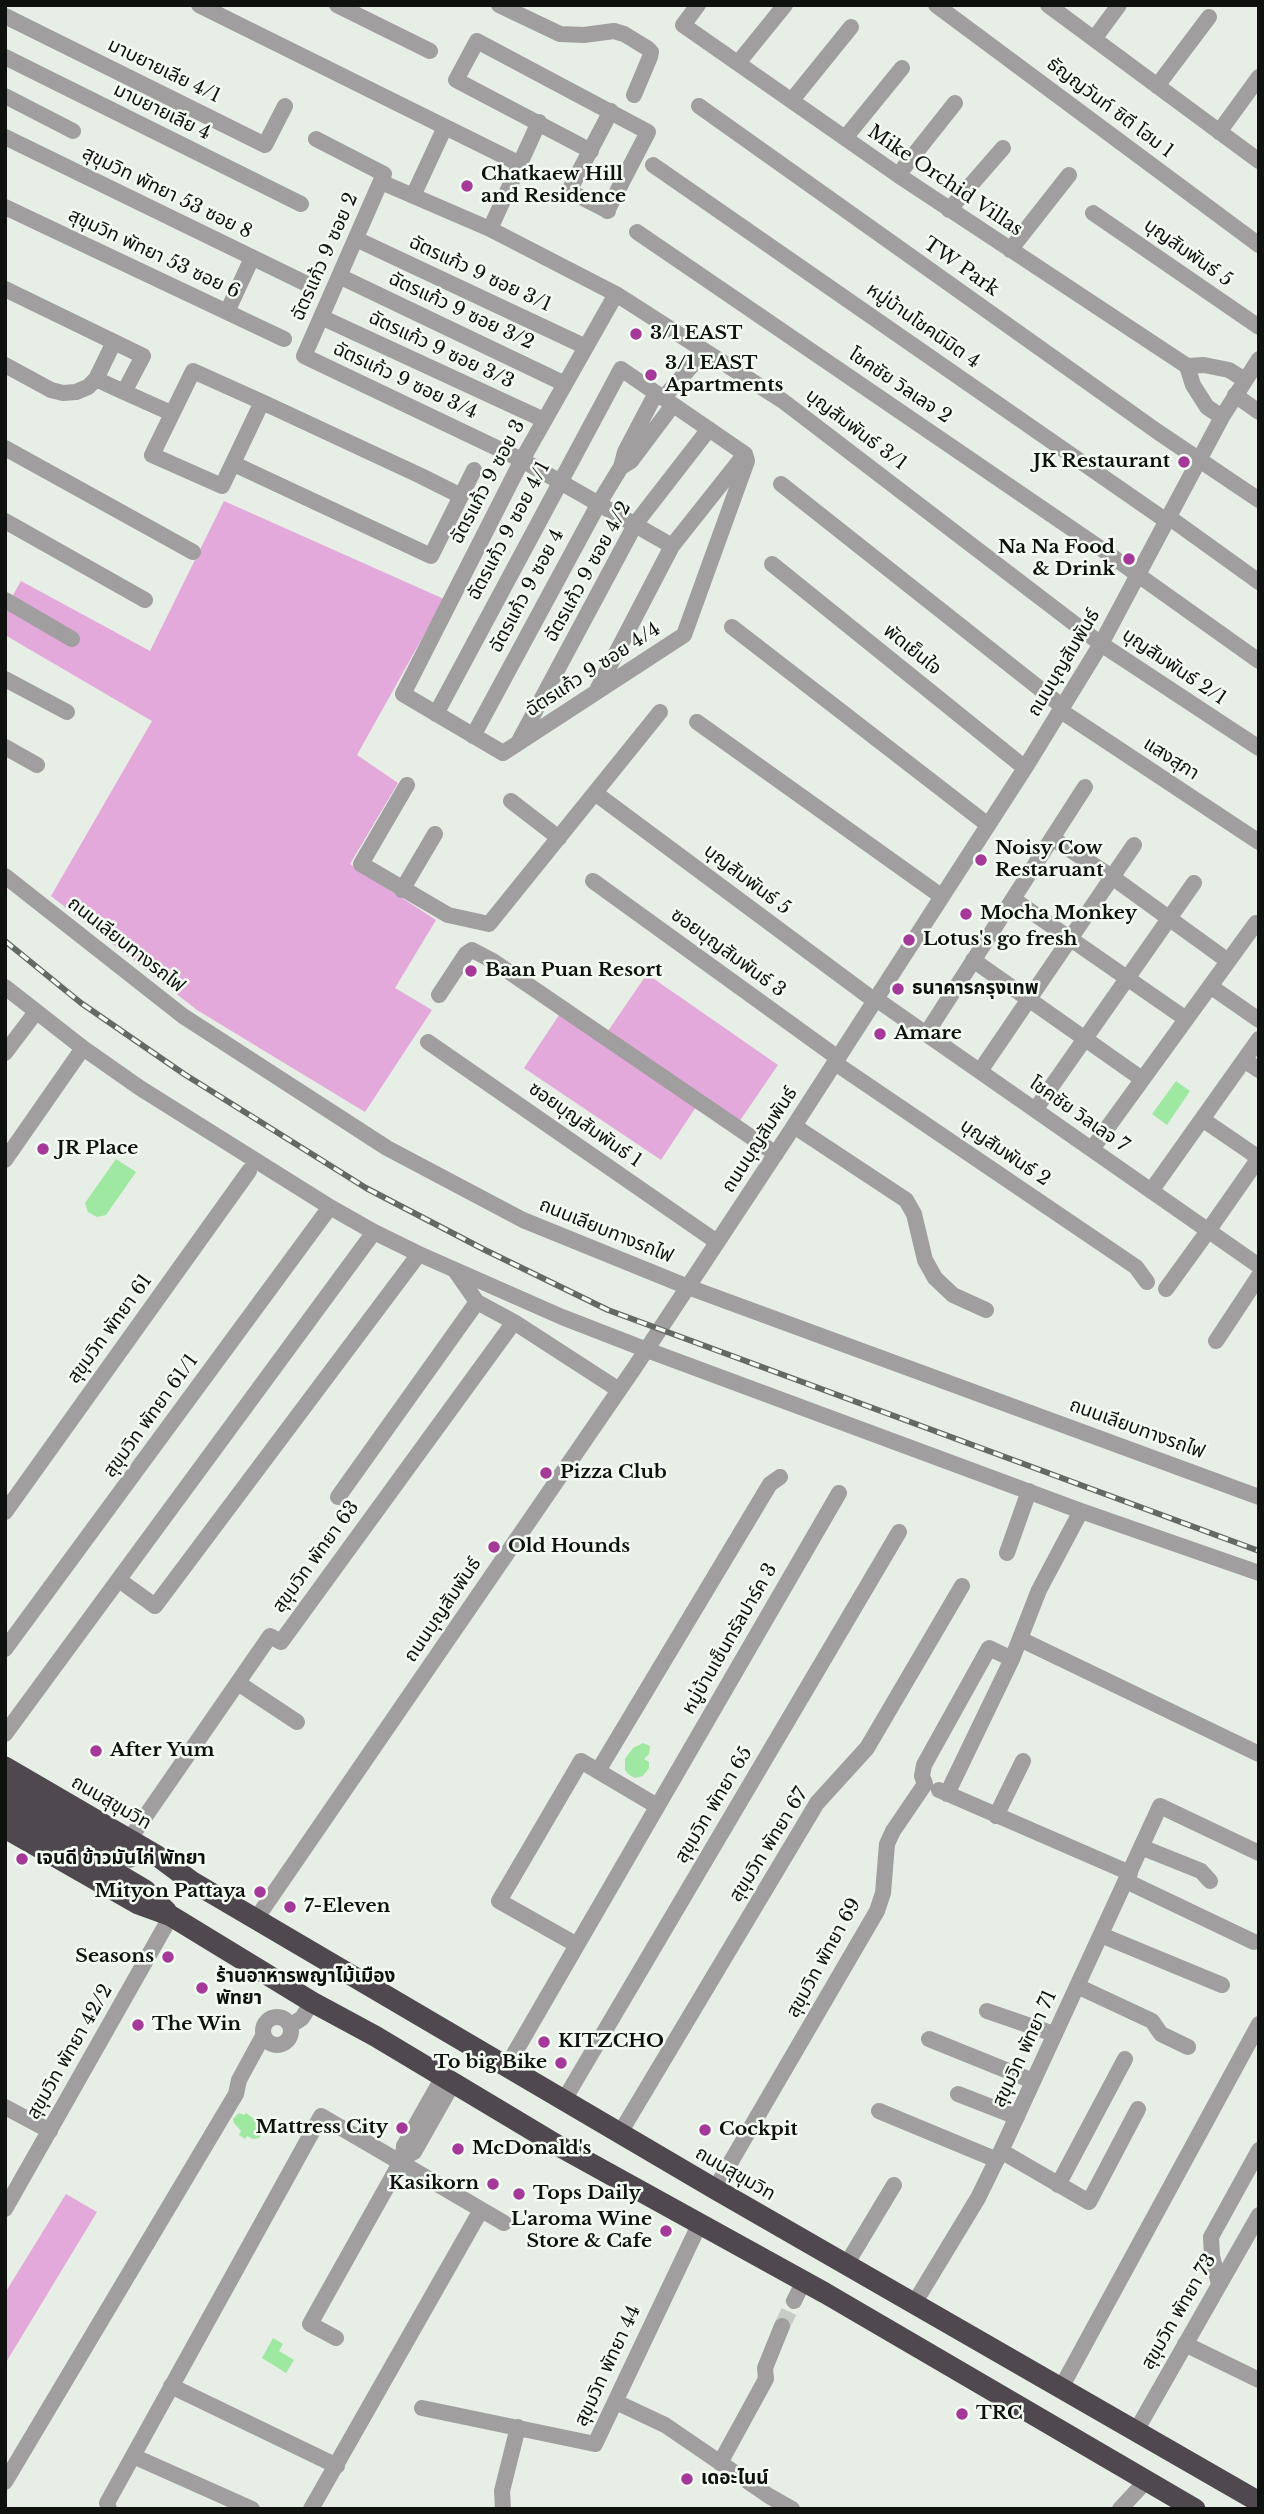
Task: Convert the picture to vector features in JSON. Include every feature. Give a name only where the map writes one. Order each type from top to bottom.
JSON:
[{"type":"highway","name":"ถนนสุขุมวิท","points":[[5,1767],[156,1855],[191,1881],[715,2189],[1259,2502]]},
{"type":"highway","name":"ถนนสุขุมวิท","points":[[5,1789],[151,1867],[191,1881]]},
{"type":"highway","points":[[5,1807],[145,1890],[171,1916]]},
{"type":"highway","points":[[5,1828],[138,1904],[171,1916],[557,2145],[804,2281],[1195,2509]]},
{"type":"highway","points":[[844,2304],[854,2269]]},
{"type":"street","points":[[199,5],[520,164]]},
{"type":"street","points":[[337,5],[430,51]]},
{"type":"street","points":[[499,5],[561,34],[584,35],[614,31],[647,48],[651,52],[650,57],[634,96]]},
{"type":"street","name":"Mike Orchid Villas","points":[[698,5],[683,25],[949,210],[1187,366],[1205,365],[1229,370],[1245,380]]},
{"type":"street","points":[[738,63],[785,5]]},
{"type":"street","name":"ธัญญวันท์ ซิตี โฮม 1","points":[[936,5],[1259,245]]},
{"type":"street","points":[[1048,5],[1259,162]]},
{"type":"street","points":[[1094,39],[1119,5]]},
{"type":"street","name":"มาบยายเลีย 4/1","points":[[5,16],[265,145],[285,106]]},
{"type":"street","points":[[1157,86],[1209,17]]},
{"type":"street","points":[[792,100],[851,27]]},
{"type":"street","points":[[591,151],[456,80],[477,41],[611,111],[648,132],[607,211],[569,191],[591,151],[611,111]]},
{"type":"street","name":"มาบยายเลีย 4","points":[[5,57],[301,204]]},
{"type":"street","points":[[845,138],[902,68]]},
{"type":"street","points":[[1219,132],[1259,77]]},
{"type":"street","points":[[5,96],[73,131]]},
{"type":"street","points":[[898,175],[955,103]]},
{"type":"street","name":"TW Park","points":[[699,106],[1147,424],[1259,500]]},
{"type":"street","points":[[490,229],[539,122]]},
{"type":"street","points":[[413,196],[445,127]]},
{"type":"street","name":"สุขุมวิท พัทยา 53 ซอย 8","points":[[5,136],[311,286]]},
{"type":"street","name":"บุญสัมพันธ์ 3/1","points":[[316,139],[413,196],[490,229],[616,294],[783,401],[1101,644]]},
{"type":"street","points":[[949,210],[1003,148]]},
{"type":"street","name":"หมู่บ้านโชคนิมิต 4","points":[[653,165],[1259,582]]},
{"type":"street","points":[[1010,250],[1069,175]]},
{"type":"street","name":"ฉัตรแก้ว 9 ซอย 2","points":[[304,356],[383,178]]},
{"type":"street","name":"สุขุมวิท พัทยา 53 ซอย 6","points":[[5,207],[284,339]]},
{"type":"street","name":"บุญสัมพันธ์ 5","points":[[1093,213],[1259,327]]},
{"type":"street","name":"โชคชัย วิลเลจ 2","points":[[637,232],[1139,575],[1259,661]]},
{"type":"street","name":"ฉัตรแก้ว 9 ซอย 3/1","points":[[356,239],[586,347]]},
{"type":"street","points":[[227,312],[252,258]]},
{"type":"street","name":"ฉัตรแก้ว 9 ซอย 3/2","points":[[339,276],[565,384]]},
{"type":"street","points":[[5,289],[143,356],[124,393]]},
{"type":"street","name":"ฉัตรแก้ว 9 ซอย 3","points":[[436,714],[403,694],[522,460],[616,294]]},
{"type":"street","name":"ฉัตรแก้ว 9 ซอย 3/3","points":[[321,317],[544,421]]},
{"type":"street","points":[[5,365],[51,390],[63,393],[88,387],[96,379],[114,342]]},
{"type":"street","name":"ฉัตรแก้ว 9 ซอย 4","points":[[473,736],[598,503],[621,467],[631,461],[664,398],[705,351]]},
{"type":"street","name":"ฉัตรแก้ว 9 ซอย 3/4","points":[[304,356],[522,460],[673,545]]},
{"type":"street","name":"ถนนบุญสัมพันธ์","points":[[256,1919],[646,1350],[1025,768],[1101,644],[1222,417],[1259,359]]},
{"type":"street","points":[[1187,366],[1193,385],[1207,407],[1222,417]]},
{"type":"street","name":"ฉัตรแก้ว 9 ซอย 4/1","points":[[436,714],[621,369],[664,398]]},
{"type":"street","points":[[262,402],[222,486],[152,455],[193,371],[262,402],[461,496]]},
{"type":"street","points":[[96,379],[171,413]]},
{"type":"street","points":[[1235,395],[1259,412]]},
{"type":"street","points":[[597,691],[673,545],[745,454],[664,398]]},
{"type":"street","name":"ฉัตรแก้ว 9 ซอย 4/2","points":[[510,749],[636,523],[709,429]]},
{"type":"street","points":[[5,448],[193,552]]},
{"type":"street","name":"ฉัตรแก้ว 9 ซอย 4/4","points":[[510,749],[684,635],[747,461],[745,454]]},
{"type":"street","points":[[234,464],[431,556],[474,471]]},
{"type":"street","name":"แสงสุภา","points":[[781,484],[1062,709],[1259,842]]},
{"type":"street","points":[[5,521],[145,600]]},
{"type":"street","name":"พัดเย็นใจ","points":[[772,564],[1025,768]]},
{"type":"street","points":[[5,600],[72,639]]},
{"type":"street","points":[[732,627],[988,825]]},
{"type":"street","name":"บุญสัมพันธ์ 2/1","points":[[1101,644],[1259,748]]},
{"type":"street","points":[[5,679],[67,712]]},
{"type":"street","points":[[407,785],[361,864],[448,915],[489,924],[660,712]]},
{"type":"street","points":[[436,714],[473,736],[510,749]]},
{"type":"street","points":[[697,722],[941,896]]},
{"type":"street","points":[[5,747],[37,765]]},
{"type":"street","points":[[929,1029],[1085,787]]},
{"type":"street","name":"บุญสัมพันธ์ 5","points":[[595,793],[877,997]]},
{"type":"street","points":[[511,800],[559,838]]},
{"type":"street","points":[[402,890],[435,834]]},
{"type":"street","points":[[1052,838],[1112,877],[1228,961]]},
{"type":"street","points":[[983,1067],[1134,845]]},
{"type":"street","name":"ถนนเลียบทางรถไฟ","points":[[5,876],[183,1016],[387,1148],[523,1220],[688,1287],[1259,1497]]},
{"type":"street","name":"ซอยบุญสัมพันธ์ 3","points":[[593,881],[836,1061]]},
{"type":"street","points":[[1038,1106],[1194,883]]},
{"type":"street","points":[[1013,899],[1186,1019]]},
{"type":"street","points":[[1094,1146],[1255,923]]},
{"type":"street","points":[[439,995],[466,954],[472,950],[493,961],[776,1154]]},
{"type":"street","points":[[973,960],[1142,1079]]},
{"type":"street","points":[[1210,986],[1259,1020]]},
{"type":"street","points":[[5,987],[83,1048],[140,1088],[330,1207],[419,1254],[562,1317],[646,1350],[1082,1511],[1259,1573]]},
{"type":"street","name":"โชคชัย วิลเลจ 7","points":[[877,997],[929,1029],[1211,1227],[1259,1255]]},
{"type":"street","points":[[5,1053],[36,1012]]},
{"type":"street","points":[[1153,1187],[1259,1039]]},
{"type":"street","name":"ซอยบุญสัมพันธ์ 1","points":[[428,1042],[718,1242]]},
{"type":"street","points":[[5,1160],[83,1048]]},
{"type":"street","points":[[1244,1060],[1259,1070]]},
{"type":"street","name":"บุญสัมพันธ์ 2","points":[[836,1061],[1136,1266],[1147,1282]]},
{"type":"street","points":[[1166,1289],[1259,1158],[1202,1119]]},
{"type":"street","points":[[794,1126],[906,1200],[914,1214],[925,1260],[935,1278],[953,1295],[986,1311]]},
{"type":"street","name":"สุขุมวิท พัทยา 61","points":[[5,1512],[249,1171]]},
{"type":"street","name":"สุขุมวิท พัทยา 61/1","points":[[5,1649],[330,1207]]},
{"type":"street","name":"โชคชัย วิลเลจ 7","points":[[1211,1227],[1259,1266]]},
{"type":"street","points":[[5,1734],[374,1232]]},
{"type":"street","points":[[119,1580],[155,1606],[419,1254]]},
{"type":"street","points":[[455,1270],[477,1302],[514,1322],[619,1390]]},
{"type":"street","points":[[1216,1341],[1259,1276]]},
{"type":"street","points":[[338,1497],[477,1302]]},
{"type":"street","name":"สุขุมวิท พัทยา 63","points":[[129,1840],[271,1636],[281,1642],[514,1322]]},
{"type":"street","points":[[598,1770],[770,1484],[780,1477]]},
{"type":"street","points":[[1007,1553],[1029,1491]]},
{"type":"street","name":"หมู่บ้านเซ็นทรัลปาร์ค 3","points":[[507,2066],[839,1493]]},
{"type":"street","points":[[947,1794],[1013,1659],[1039,1590],[1082,1511]]},
{"type":"street","name":"สุขุมวิท พัทยา 65","points":[[564,2100],[899,1532]]},
{"type":"street","name":"สุขุมวิท พัทยา 67","points":[[620,2133],[817,1802],[867,1748],[962,1586]]},
{"type":"street","points":[[1020,1639],[1259,1754]]},
{"type":"street","name":"สุขุมวิท พัทยา 69","points":[[715,2189],[877,1910],[883,1893],[887,1844],[925,1784],[922,1776],[924,1765],[989,1648],[1013,1659]]},
{"type":"street","points":[[239,1683],[297,1722]]},
{"type":"street","points":[[577,1945],[499,1901],[581,1761],[657,1806]]},
{"type":"street","points":[[996,1816],[1023,1761]]},
{"type":"street","points":[[925,1784],[1128,1877],[1254,1942]]},
{"type":"street","name":"สุขุมวิท พัทยา 71","points":[[915,2302],[978,2197],[999,2155],[1160,1806],[1259,1853]]},
{"type":"street","points":[[1142,1847],[1201,1871],[1210,1881]]},
{"type":"street","name":"สุขุมวิท พัทยา 42/2","points":[[5,2209],[171,1916]]},
{"type":"street","points":[[1101,1934],[1222,1985]]},
{"type":"street","points":[[1077,1986],[1152,2021],[1161,2034],[1188,2047]]},
{"type":"street","points":[[290,2026],[302,2018],[313,2002]]},
{"type":"street","points":[[987,2011],[1054,2034]]},
{"type":"street","points":[[279,2017],[288,2022],[289,2039],[282,2045],[268,2040],[263,2026],[270,2018],[279,2017]]},
{"type":"street","points":[[1061,2388],[1259,2024]]},
{"type":"street","points":[[929,2039],[1033,2081]]},
{"type":"street","points":[[5,2482],[236,2094],[239,2080],[252,2056],[268,2040]]},
{"type":"street","points":[[1058,2185],[1125,2059]]},
{"type":"street","points":[[336,2338],[310,2324],[402,2161],[414,2152],[448,2080]]},
{"type":"street","points":[[958,2094],[1017,2117]]},
{"type":"street","points":[[5,2107],[50,2131]]},
{"type":"street","points":[[879,2111],[999,2155],[1089,2202],[1138,2109]]},
{"type":"street","points":[[109,2509],[107,2503],[321,2116],[504,2223]]},
{"type":"street","points":[[1219,2284],[1212,2256],[1211,2237],[1259,2150]]},
{"type":"street","points":[[854,2269],[894,2185]]},
{"type":"street","points":[[311,2509],[481,2210]]},
{"type":"street","name":"สุขุมวิท พัทยา 73","points":[[1136,2431],[1259,2216]]},
{"type":"street","name":"สุขุมวิท พัทยา 44","points":[[422,2408],[595,2444],[700,2223]]},
{"type":"street","points":[[794,2301],[804,2281]]},
{"type":"street","points":[[720,2463],[766,2379],[765,2368],[782,2326]]},
{"type":"street","points":[[1185,2344],[1257,2373]]},
{"type":"street","points":[[171,2386],[337,2466]]},
{"type":"street","points":[[616,2402],[665,2425],[792,2509]]},
{"type":"street","points":[[503,2509],[502,2491],[518,2427]]},
{"type":"street","points":[[133,2456],[225,2503],[252,2509]]},
{"type":"street","points":[[1120,2509],[1147,2480]]},
{"type":"shaded area","points":[[224,501],[444,599],[357,755],[398,783],[350,864],[436,920],[395,988],[432,1010],[365,1112],[197,1010],[51,896],[152,721],[5,635],[5,609],[21,581],[150,651]]},
{"type":"shaded area","points":[[647,974],[778,1065],[739,1122],[608,1031]]},
{"type":"shaded area","points":[[559,1015],[696,1107],[661,1160],[524,1068]]},
{"type":"shaded area","points":[[1176,1081],[1190,1091],[1167,1125],[1152,1114]]},
{"type":"shaded area","points":[[116,1159],[136,1172],[106,1215],[97,1217],[88,1212],[85,1203]]},
{"type":"shaded area","points":[[643,1743],[650,1746],[649,1754],[644,1759],[649,1762],[649,1768],[643,1776],[635,1778],[625,1770],[625,1759],[633,1748]]},
{"type":"shaded area","points":[[239,2113],[246,2113],[263,2125],[259,2138],[247,2136],[245,2139],[239,2135],[241,2131],[233,2119]]},
{"type":"shaded area","points":[[66,2194],[97,2212],[5,2364],[5,2293]]},
{"type":"shaded area","points":[[273,2338],[283,2344],[279,2351],[294,2360],[286,2373],[262,2358]]},
{"type":"tunnel","points":[[782,2326],[794,2301]]},
{"type":"railway","points":[[5,941],[81,1003],[184,1074],[366,1188],[608,1310],[1259,1551]]},
{"type":"place","name":"Chatkaew Hill and Residence","points":[[467,186]]},
{"type":"place","name":"3/1 EAST","points":[[636,334]]},
{"type":"place","name":"3/1 EAST Apartments","points":[[651,375]]},
{"type":"place","name":"JK Restaurant","points":[[1184,462]]},
{"type":"place","name":"Na Na Food & Drink","points":[[1129,559]]},
{"type":"place","name":"Noisy Cow Restaruant","points":[[981,860]]},
{"type":"place","name":"Mocha Monkey","points":[[966,914]]},
{"type":"place","name":"Lotus's go fresh","points":[[909,940]]},
{"type":"place","name":"Baan Puan Resort","points":[[471,971]]},
{"type":"place","name":"ธนาคารกรุงเทพ","points":[[898,989]]},
{"type":"place","name":"Amare","points":[[880,1034]]},
{"type":"place","name":"JR Place","points":[[43,1149]]},
{"type":"place","name":"Pizza Club","points":[[546,1473]]},
{"type":"place","name":"Old Hounds","points":[[494,1547]]},
{"type":"place","name":"After Yum","points":[[96,1751]]},
{"type":"place","name":"เจนดี ข้าวมันไก่ พัทยา","points":[[22,1859]]},
{"type":"place","name":"Mityon Pattaya","points":[[260,1892]]},
{"type":"place","name":"7-Eleven","points":[[290,1907]]},
{"type":"place","name":"Seasons","points":[[168,1957]]},
{"type":"place","name":"ร้านอาหารพญาไม้เมือง พัทยา","points":[[202,1988]]},
{"type":"place","name":"The Win","points":[[138,2025]]},
{"type":"place","name":"KITZCHO","points":[[544,2042]]},
{"type":"place","name":"To big Bike","points":[[561,2063]]},
{"type":"place","name":"Mattress City","points":[[402,2128]]},
{"type":"place","name":"Cockpit","points":[[705,2130]]},
{"type":"place","name":"McDonald's","points":[[458,2149]]},
{"type":"place","name":"Kasikorn","points":[[493,2184]]},
{"type":"place","name":"Tops Daily","points":[[519,2194]]},
{"type":"place","name":"L'aroma Wine Store & Cafe","points":[[666,2231]]},
{"type":"place","name":"TRC","points":[[962,2414]]},
{"type":"place","name":"เดอะไนน์","points":[[687,2479]]}]
